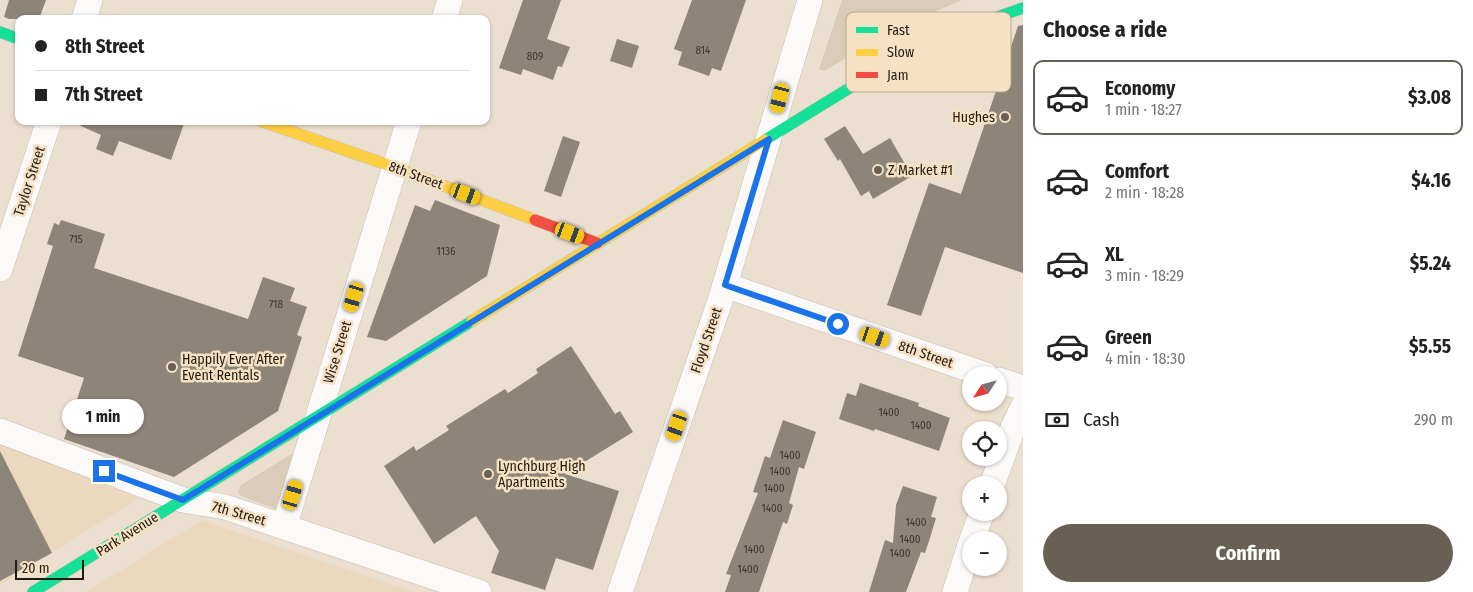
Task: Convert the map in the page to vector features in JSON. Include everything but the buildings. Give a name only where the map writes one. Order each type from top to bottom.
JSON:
[{"type":"main road","name":"Park Avenue","points":[[1011,12],[1023,8]]},
{"type":"main road","points":[[0,32],[15,37]]},
{"type":"main road","name":"Park Avenue","points":[[33,592],[846,91]]},
{"type":"main road","name":"8th Street","points":[[273,125],[394,167],[597,243]]},
{"type":"street","points":[[85,15],[90,0]]},
{"type":"street","points":[[445,15],[450,0]]},
{"type":"street","name":"Floyd Street","points":[[620,592],[725,285],[769,139],[787,71],[810,0]]},
{"type":"street","name":"Taylor Street","points":[[0,270],[48,125]]},
{"type":"street","name":"Wise Street","points":[[284,526],[409,125]]},
{"type":"street","name":"8th Street","points":[[725,285],[962,367]]},
{"type":"street","points":[[1008,383],[1023,388]]},
{"type":"street","points":[[995,476],[1014,425],[1023,408]]},
{"type":"street","name":"7th Street","points":[[0,431],[183,500],[226,507],[479,592]]},
{"type":"street","points":[[955,592],[962,571]]},
{"type":"shaded area","points":[[842,0],[962,0],[935,12],[846,12],[846,58],[824,71],[819,69]]},
{"type":"shaded area","points":[[0,442],[139,498],[0,585]]},
{"type":"shaded area","points":[[296,453],[278,510],[241,496],[238,492],[241,485]]},
{"type":"shaded area","points":[[202,520],[277,546],[413,592],[86,592]]},
{"type":"traffic: fast","points":[[1011,12],[1023,8]]},
{"type":"traffic: fast","points":[[0,32],[15,38]]},
{"type":"traffic: fast","points":[[765,140],[846,90]]},
{"type":"traffic: fast","points":[[33,592],[472,321]]},
{"type":"traffic: slow","points":[[273,125],[394,167],[535,220]]},
{"type":"traffic: slow","points":[[472,321],[765,140]]},
{"type":"traffic: jam","points":[[535,220],[597,243]]},
{"type":"place","name":"Hughes","points":[[1005,117]]},
{"type":"place","name":"Z Market #1","points":[[878,170]]},
{"type":"place","name":"Happily Ever After Event Rentals","points":[[172,367]]},
{"type":"place","name":"Lynchburg High Apartments","points":[[488,474]]},
{"type":"route","points":[[104,471],[183,500],[694,183],[769,139],[725,285],[838,324]]}]
